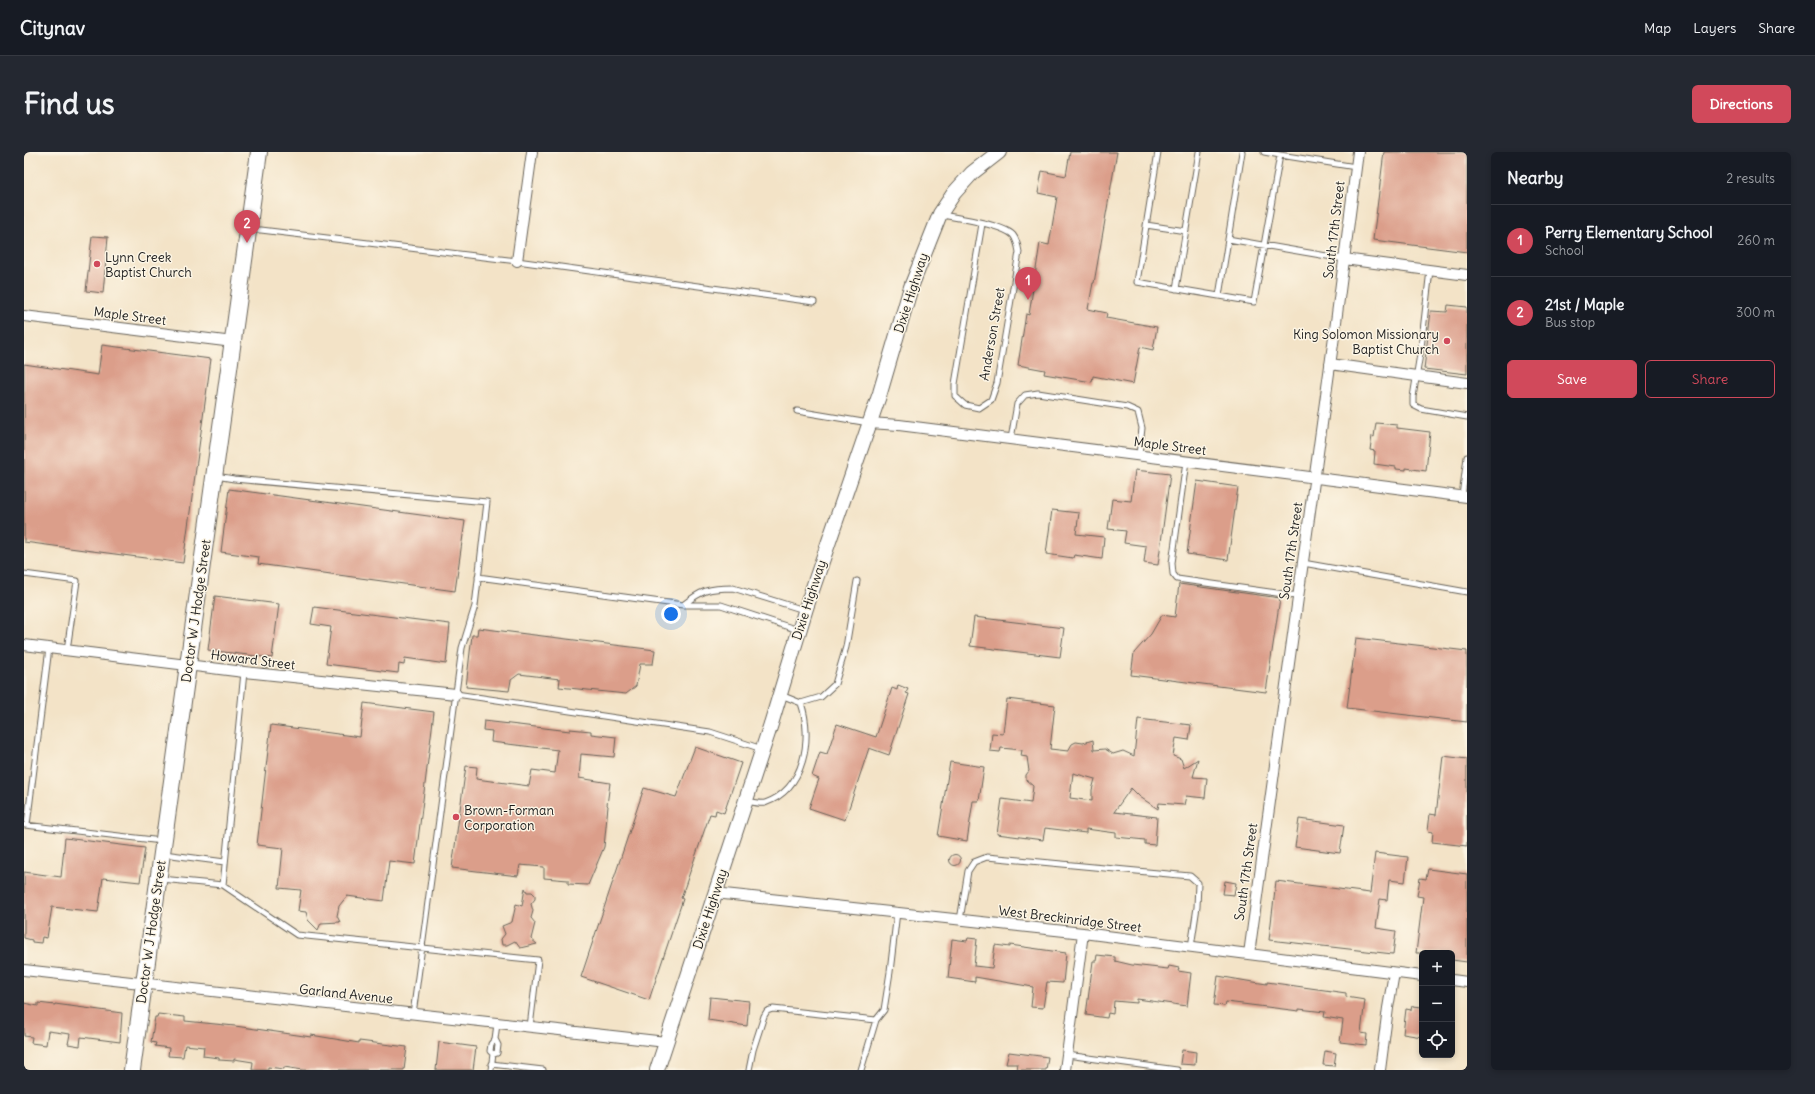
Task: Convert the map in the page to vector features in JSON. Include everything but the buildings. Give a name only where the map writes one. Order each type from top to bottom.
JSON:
[{"type":"main road","name":"Doctor W J Hodge Street","points":[[132,1070],[259,152]]},
{"type":"street","points":[[517,261],[532,152]]},
{"type":"street","name":"Dixie Highway","points":[[657,1070],[763,749],[805,610],[870,423],[911,287],[940,214],[954,193],[972,173],[999,152]]},
{"type":"street","name":"South 17th Street","points":[[1249,954],[1358,152]]},
{"type":"street","points":[[1344,259],[1467,275]]},
{"type":"street","name":"Maple Street","points":[[24,316],[233,342]]},
{"type":"street","points":[[1330,364],[1467,383]]},
{"type":"street","name":"Maple Street","points":[[870,423],[899,425],[1464,497]]},
{"type":"street","name":"Howard Street","points":[[24,645],[244,672],[456,694]]},
{"type":"street","name":"West Breckinridge Street","points":[[715,894],[897,912],[1083,933],[1419,976]]},
{"type":"street","points":[[1066,1070],[1083,933]]},
{"type":"street","name":"Garland Avenue","points":[[24,970],[666,1042]]},
{"type":"street","points":[[1380,1070],[1394,973]]},
{"type":"street","points":[[1455,980],[1467,982]]},
{"type":"lane","points":[[1158,152],[1137,282],[1254,302],[1280,155]]},
{"type":"lane","points":[[1176,289],[1199,152]]},
{"type":"lane","points":[[1219,296],[1242,152]]},
{"type":"lane","points":[[1264,152],[1356,167]]},
{"type":"lane","name":"Anderson Street","points":[[940,214],[999,227],[1012,235],[1018,243],[1019,252],[997,383],[991,400],[979,408],[964,405],[955,396],[955,384],[982,224]]},
{"type":"lane","points":[[1146,225],[1186,231]]},
{"type":"lane","points":[[248,230],[261,230],[517,261],[814,302]]},
{"type":"lane","points":[[1228,239],[1344,259]]},
{"type":"lane","points":[[1430,270],[1413,405],[1421,410],[1467,417]]},
{"type":"lane","points":[[1011,439],[1017,404],[1025,395],[1038,393],[1127,407],[1138,412],[1142,428],[1139,455]]},
{"type":"lane","points":[[797,411],[870,423]]},
{"type":"lane","points":[[1464,497],[1467,457]]},
{"type":"lane","points":[[1186,462],[1172,563],[1173,574],[1178,579],[1298,596]]},
{"type":"lane","points":[[215,476],[487,502],[475,606],[462,648],[413,1014]]},
{"type":"lane","points":[[1302,563],[1467,592]]},
{"type":"lane","points":[[24,574],[78,581],[67,650]]},
{"type":"lane","points":[[478,577],[683,605],[721,606],[799,631]]},
{"type":"lane","points":[[780,694],[801,703],[820,697],[835,684],[846,647],[857,582]]},
{"type":"lane","points":[[683,605],[699,592],[722,588],[733,588],[805,610]]},
{"type":"lane","points":[[49,648],[26,825],[162,848],[225,862]]},
{"type":"lane","points":[[223,885],[244,672]]},
{"type":"lane","points":[[456,694],[710,732],[763,749]]},
{"type":"lane","points":[[746,801],[764,803],[787,789],[796,778],[806,748],[806,729],[801,703]]},
{"type":"lane","points":[[960,920],[968,871],[974,862],[987,857],[1190,876],[1198,882],[1197,906],[1192,947]]},
{"type":"lane","points":[[158,879],[223,885],[298,935],[538,960],[530,1027]]},
{"type":"lane","points":[[862,1070],[876,1020],[884,1010],[897,912]]},
{"type":"lane","points":[[749,1070],[753,1050],[767,1011],[773,1010],[876,1020]]},
{"type":"lane","points":[[490,1070],[493,1054],[490,1051],[491,1044],[495,1039],[497,1024]]},
{"type":"lane","points":[[1067,1055],[1177,1070]]},
{"type":"lane","points":[[491,1064],[543,1070]]},
{"type":"place","name":"21st / Maple","points":[[247,243]]},
{"type":"place","name":"Lynn Creek Baptist Church","points":[[97,264]]},
{"type":"place","name":"Perry Elementary School","points":[[1028,300]]},
{"type":"place","name":"King Solomon Missionary Baptist Church","points":[[1447,341]]},
{"type":"place","name":"Brown-Forman Corporation","points":[[456,817]]}]
